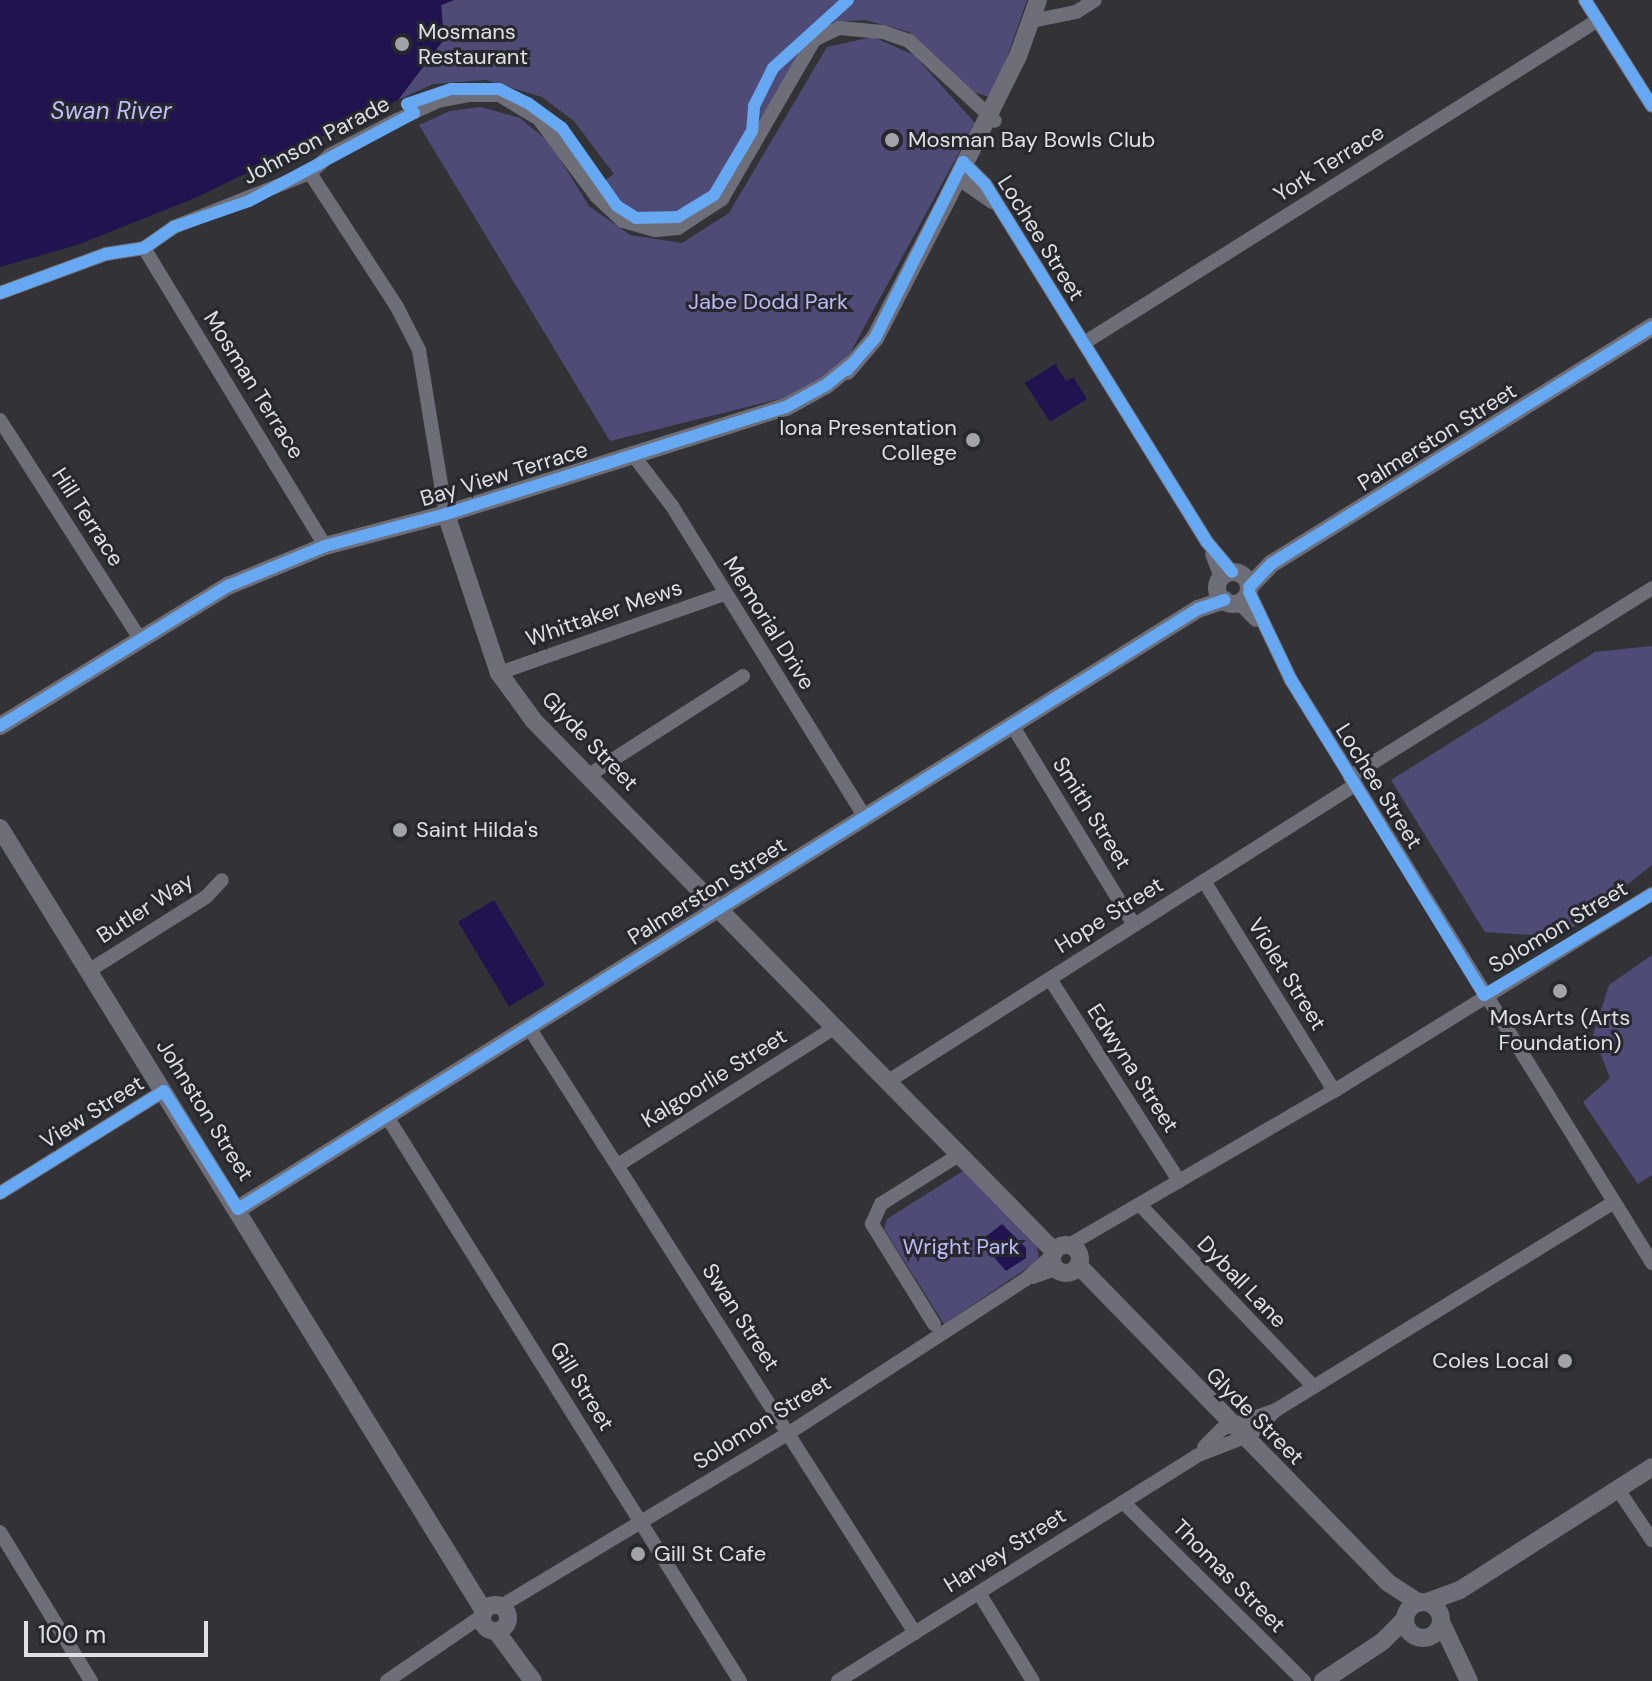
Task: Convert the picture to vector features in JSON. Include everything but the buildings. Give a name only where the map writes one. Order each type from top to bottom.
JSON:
[{"type":"street","points":[[1039,10],[1076,12],[1095,0]]},
{"type":"street","points":[[1585,0],[1652,106]]},
{"type":"street","name":"Bay View Terrace","points":[[0,726],[139,637],[228,586],[325,546],[446,514],[685,440],[798,401],[854,362],[875,338],[995,113],[1039,10]]},
{"type":"street","name":"York Terrace","points":[[1084,343],[1598,20]]},
{"type":"street","name":"Johnson Parade","points":[[0,293],[106,254],[144,248],[174,227],[310,173],[330,155],[438,101],[499,95],[555,134],[613,214],[644,227],[678,228],[722,199],[814,40],[825,32],[855,28],[909,41],[961,94],[995,113]]},
{"type":"street","name":"Lochee Street","points":[[962,172],[998,208],[1084,343],[1652,1263]]},
{"type":"street","name":"Glyde Street","points":[[310,173],[419,350],[446,514],[499,673],[534,721],[887,1082],[1423,1618]]},
{"type":"street","name":"Mosman Terrace","points":[[144,248],[325,546]]},
{"type":"street","name":"Palmerston Street","points":[[238,1209],[1652,327]]},
{"type":"street","name":"Hill Terrace","points":[[0,420],[139,637]]},
{"type":"street","name":"Memorial Drive","points":[[633,455],[725,594],[864,816]]},
{"type":"street","name":"Hope Street","points":[[887,1082],[1204,881],[1652,588]]},
{"type":"street","name":"Whittaker Mews","points":[[499,673],[725,594]]},
{"type":"street","points":[[589,775],[743,676]]},
{"type":"street","name":"Smith Street","points":[[1012,725],[1134,925]]},
{"type":"street","name":"Johnston Street","points":[[0,828],[533,1681]]},
{"type":"street","name":"Butler Way","points":[[90,970],[206,897],[222,880]]},
{"type":"street","name":"Violet Street","points":[[1204,881],[1334,1091]]},
{"type":"street","name":"Solomon Street","points":[[495,1617],[519,1596],[789,1433],[1179,1181],[1334,1091],[1484,995],[1652,894]]},
{"type":"street","name":"Edwyna Street","points":[[1050,979],[1179,1181]]},
{"type":"street","name":"Swan Street","points":[[528,1026],[915,1633]]},
{"type":"street","name":"Kalgoorlie Street","points":[[618,1165],[834,1028]]},
{"type":"street","name":"View Street","points":[[0,1193],[164,1091]]},
{"type":"street","name":"Gill Street","points":[[386,1115],[740,1681]]},
{"type":"street","points":[[934,1324],[872,1224],[881,1204],[960,1154]]},
{"type":"street","name":"Harvey Street","points":[[838,1681],[1196,1456],[1614,1202]]},
{"type":"street","name":"Dyball Lane","points":[[1141,1206],[1314,1387]]},
{"type":"street","points":[[1617,1488],[1652,1457]]},
{"type":"street","points":[[1323,1681],[1652,1467]]},
{"type":"street","points":[[1617,1488],[1652,1540]]},
{"type":"street","name":"Thomas Street","points":[[1123,1502],[1304,1681]]},
{"type":"street","points":[[0,1532],[91,1681]]},
{"type":"street","points":[[979,1593],[1033,1681]]},
{"type":"street","points":[[387,1681],[458,1634],[495,1617]]},
{"type":"street","points":[[1423,1618],[1466,1676]]},
{"type":"green space","points":[[454,0],[1027,0],[993,98],[970,91],[909,32],[865,20],[822,23],[713,191],[695,209],[654,218],[620,204],[601,183],[614,174],[574,121],[542,97],[486,80],[433,84],[398,100],[444,40],[441,5]]},
{"type":"green space","name":"Jabe Dodd Park","points":[[873,37],[914,55],[975,123],[842,368],[816,390],[610,441],[419,125],[450,111],[481,107],[520,118],[550,143],[589,206],[630,235],[682,243],[729,213],[827,47]]},
{"type":"green space","points":[[1652,646],[1652,865],[1561,937],[1485,932],[1391,780],[1595,652]]},
{"type":"green space","points":[[1652,955],[1652,1175],[1638,1184],[1583,1102],[1610,1078],[1593,1035],[1609,985]]},
{"type":"green space","name":"Wright Park","points":[[963,1171],[1036,1241],[1039,1260],[944,1324],[884,1229],[887,1219]]},
{"type":"water","name":"Swan River","points":[[0,0],[454,0],[441,5],[444,39],[398,100],[195,198],[77,245],[0,267]]},
{"type":"water","points":[[1055,364],[1066,381],[1073,377],[1087,399],[1050,422],[1025,383]]},
{"type":"water","points":[[494,900],[545,985],[509,1006],[458,922]]},
{"type":"water","points":[[1002,1224],[1026,1248],[1026,1258],[1006,1271],[980,1241]]},
{"type":"cycle path","points":[[0,293],[106,254],[144,248],[174,227],[249,201],[414,113],[407,104],[451,89],[499,89],[528,103],[562,128],[617,206],[636,218],[678,217],[714,195],[752,131],[754,106],[773,68],[848,0]]},
{"type":"cycle path","points":[[1585,0],[1652,106]]},
{"type":"cycle path","points":[[847,370],[875,338],[963,162],[985,184],[1207,542],[1232,572]]},
{"type":"cycle path","points":[[1249,587],[1271,564],[1652,327]]},
{"type":"cycle path","points":[[0,726],[228,586],[325,546],[446,514],[786,407],[826,385],[854,362]]},
{"type":"cycle path","points":[[1249,592],[1291,680],[1484,995],[1652,894]]},
{"type":"cycle path","points":[[0,1193],[164,1091],[238,1209],[1198,609],[1224,600]]},
{"type":"place","name":"Mosmans Restaurant","points":[[402,44]]},
{"type":"place","name":"Mosman Bay Bowls Club","points":[[892,140]]},
{"type":"place","name":"Iona Presentation College","points":[[973,440]]},
{"type":"place","name":"Saint Hilda's","points":[[400,830]]},
{"type":"place","name":"MosArts (Arts Foundation)","points":[[1560,991]]},
{"type":"place","name":"Coles Local","points":[[1565,1361]]},
{"type":"place","name":"Gill St Cafe","points":[[638,1554]]}]
